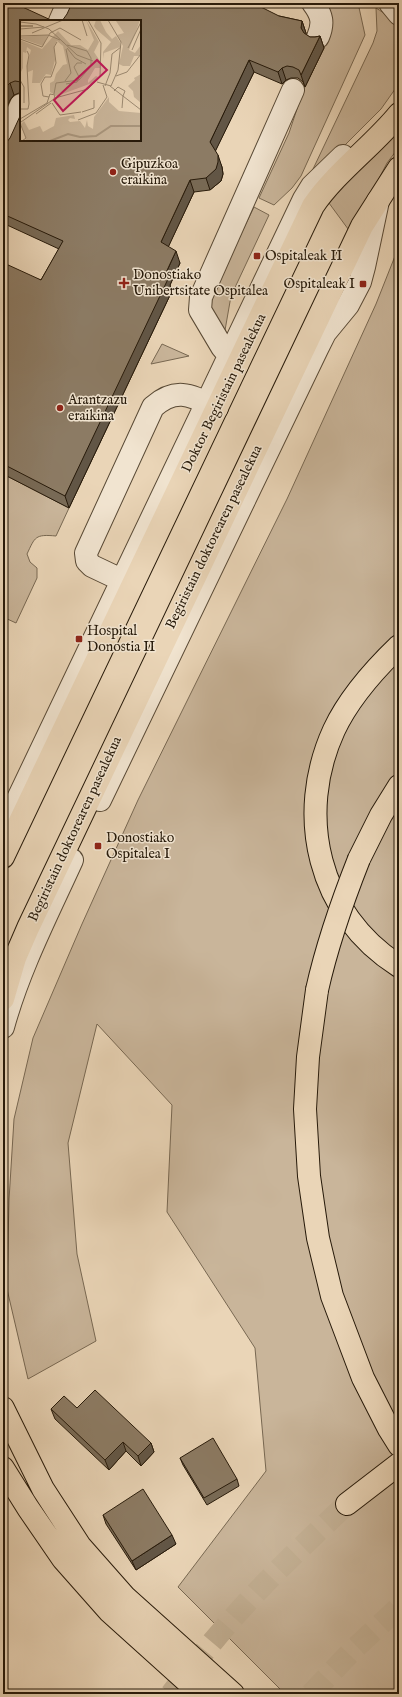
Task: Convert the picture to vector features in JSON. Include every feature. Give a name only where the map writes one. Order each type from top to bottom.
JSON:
[{"type":"main road","name":"Doktor Begiristain pasealekua","points":[[3,857],[102,650],[127,583],[233,360],[313,206],[322,193],[384,132],[399,114]]},
{"type":"main road","name":"Begiristain doktorearen pasealekua","points":[[3,999],[15,958],[28,928],[362,226],[399,168]]},
{"type":"main road","points":[[399,646],[381,663],[354,697],[334,730],[321,766],[316,799],[316,833],[322,865],[336,898],[343,912],[361,935],[384,957],[399,966]]},
{"type":"main road","points":[[399,786],[381,815],[359,859],[336,919],[316,990],[308,1057],[305,1109],[309,1176],[318,1238],[332,1296],[363,1378],[389,1429],[399,1445]]},
{"type":"main road","points":[[3,1408],[36,1475],[80,1546],[125,1597],[233,1694]]},
{"type":"main road","points":[[347,1504],[399,1464]]},
{"type":"main road","points":[[3,1468],[28,1508],[64,1559],[109,1611],[201,1694]]},
{"type":"street","points":[[60,20],[68,3]]},
{"type":"street","points":[[313,3],[320,13],[322,28],[318,37]]},
{"type":"street","points":[[390,3],[399,14]]},
{"type":"street","points":[[233,360],[200,310],[201,297],[293,90]]},
{"type":"street","points":[[233,360],[304,199],[312,186],[399,103]]},
{"type":"street","points":[[3,145],[20,107]]},
{"type":"street","points":[[3,1027],[30,953],[86,828],[128,746],[325,333],[348,305],[360,282],[378,200]]},
{"type":"street","points":[[3,830],[127,583],[92,566],[87,561],[86,553],[153,407],[163,398],[177,395],[190,395],[212,405]]},
{"type":"shaded area","points":[[324,3],[358,3],[365,35],[301,176],[292,188],[274,205],[259,198],[289,133],[303,91],[327,41],[330,11]]},
{"type":"shaded area","points":[[376,8],[390,18],[399,32],[398,85],[381,109],[304,188],[373,43],[377,31]]},
{"type":"shaded area","points":[[399,127],[399,147],[387,163],[351,233],[326,199]]},
{"type":"shaded area","points":[[254,207],[269,215],[231,296],[224,336],[210,305],[211,296]]},
{"type":"shaded area","points":[[399,246],[399,1694],[285,1694],[178,1587],[266,1471],[255,1348],[167,1212],[172,1105],[97,1024],[68,1143],[77,1254],[96,1341],[28,1379],[7,1289],[9,1200],[14,1119],[33,1038],[82,924],[138,800],[287,499],[376,304]]},
{"type":"shaded area","points":[[162,344],[189,356],[151,364]]},
{"type":"shaded area","points":[[3,474],[69,508],[56,536],[40,536],[34,540],[27,554],[30,562],[37,568],[37,578],[16,623],[3,617]]},
{"type":"building","points":[[3,3],[16,3],[51,20],[20,20],[20,82],[15,81],[10,83],[5,88],[3,93]]},
{"type":"building","name":"Gipuzkoa eraikina","points":[[72,3],[253,3],[279,16],[302,21],[301,28],[304,33],[310,37],[320,36],[301,75],[299,70],[293,67],[287,66],[278,72],[249,60],[210,142],[218,155],[216,169],[206,178],[190,180],[161,242],[176,251],[164,277],[168,279],[65,496],[3,464],[3,270],[6,264],[41,280],[63,241],[3,214],[7,202],[3,200],[3,144],[10,138],[20,116],[20,141],[141,141],[141,20],[63,20]]},
{"type":"building","points":[[95,1390],[151,1443],[138,1456],[123,1442],[105,1460],[51,1409],[64,1396],[77,1408]]},
{"type":"building","points":[[213,1438],[237,1479],[204,1498],[180,1458]]},
{"type":"building","points":[[143,1489],[172,1535],[132,1561],[103,1515]]},
{"type":"tunnel","points":[[171,1694],[211,1644],[253,1596],[287,1561],[347,1504]]},
{"type":"tunnel","points":[[311,1694],[352,1651],[399,1607]]},
{"type":"place","name":"Gipuzkoa eraikina","points":[[113,172]]},
{"type":"place","name":"Ospitaleak II","points":[[257,256]]},
{"type":"place","name":"Donostiako Unibertsitate Ospitalea","points":[[124,283]]},
{"type":"place","name":"Ospitaleak I","points":[[363,284]]},
{"type":"place","name":"Arantzazu eraikina","points":[[60,408]]},
{"type":"place","name":"Hospital Donostia II","points":[[79,639]]},
{"type":"place","name":"Donostiako Ospitalea I","points":[[98,846]]}]
